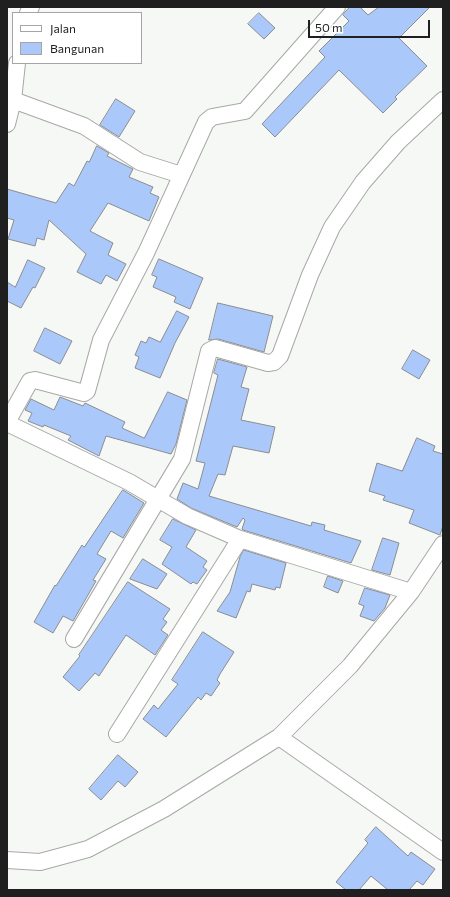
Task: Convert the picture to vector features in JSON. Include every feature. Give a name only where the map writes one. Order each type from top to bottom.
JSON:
[{"type":"street","points":[[337,7],[245,111],[212,117],[206,122],[146,253],[101,340],[87,391],[84,393],[35,380],[30,381],[7,422],[129,482],[188,516],[240,539],[411,592]]},
{"type":"street","points":[[7,124],[17,64]]},
{"type":"street","points":[[11,93],[84,126],[140,162],[181,174]]},
{"type":"street","points":[[74,639],[182,459],[209,351],[215,348],[268,363],[274,362],[277,359],[284,347],[310,275],[332,227],[363,182],[398,142],[443,100]]},
{"type":"street","points":[[117,734],[240,539]]},
{"type":"street","points":[[7,860],[40,862],[88,849],[164,809],[279,737],[350,666],[411,592],[443,544]]},
{"type":"street","points":[[279,737],[443,852]]},
{"type":"building","points":[[350,7],[360,7],[368,15],[379,7],[430,7],[399,38],[427,66],[395,97],[397,99],[383,113],[339,70],[275,137],[262,124],[325,57],[319,51],[349,21],[343,15]]},
{"type":"building","points":[[259,13],[275,28],[264,39],[248,24]]},
{"type":"building","points":[[116,99],[135,111],[119,137],[100,125]]},
{"type":"building","points":[[97,146],[109,153],[107,156],[133,169],[129,177],[153,187],[150,193],[159,197],[149,221],[108,203],[90,231],[113,243],[108,255],[126,264],[117,281],[106,275],[101,284],[77,272],[86,254],[49,220],[44,240],[37,238],[35,246],[8,239],[14,220],[7,218],[7,189],[56,203],[69,183],[74,186]]},
{"type":"building","points":[[159,259],[203,278],[190,309],[174,302],[176,297],[153,287],[157,277],[152,275]]},
{"type":"building","points":[[28,260],[45,268],[35,288],[33,287],[21,308],[7,301],[7,282],[15,287]]},
{"type":"building","points":[[218,303],[273,316],[264,352],[218,339],[209,340]]},
{"type":"building","points":[[177,311],[189,317],[175,343],[160,378],[135,368],[139,357],[135,355],[141,341],[146,343],[149,337],[160,342]]},
{"type":"building","points":[[45,328],[72,341],[60,364],[34,351]]},
{"type":"building","points":[[413,350],[430,360],[419,379],[402,369]]},
{"type":"building","points":[[218,359],[247,367],[241,387],[249,389],[241,420],[275,427],[269,453],[233,446],[225,475],[218,474],[209,496],[311,526],[312,522],[325,525],[324,530],[361,541],[351,563],[243,530],[245,520],[243,518],[237,527],[191,508],[177,499],[183,483],[198,489],[205,463],[196,461],[218,375],[214,373]]},
{"type":"building","points":[[168,392],[187,400],[176,444],[171,454],[106,436],[99,456],[68,440],[71,436],[44,425],[43,427],[28,421],[32,413],[25,410],[31,399],[54,410],[60,397],[83,406],[85,403],[125,422],[122,428],[144,438]]},
{"type":"building","points":[[417,438],[435,446],[433,451],[443,454],[443,526],[440,535],[409,523],[414,510],[383,500],[385,496],[369,491],[377,463],[402,471]]},
{"type":"building","points":[[123,490],[144,503],[123,538],[111,531],[97,554],[106,559],[93,580],[96,581],[73,621],[63,616],[53,633],[34,622],[55,585],[56,586],[82,545],[84,547]]},
{"type":"building","points":[[173,519],[196,530],[186,547],[207,561],[203,567],[207,570],[197,584],[193,582],[191,584],[162,564],[172,547],[160,540]]},
{"type":"building","points":[[383,538],[399,543],[390,575],[372,570]]},
{"type":"building","points":[[244,550],[286,563],[280,588],[276,587],[275,590],[252,584],[250,592],[247,591],[236,618],[217,611],[230,592],[240,557]]},
{"type":"building","points":[[143,559],[167,574],[157,589],[130,579]]},
{"type":"building","points":[[328,576],[343,581],[338,593],[324,587]]},
{"type":"building","points":[[128,582],[170,609],[163,619],[167,622],[161,630],[168,635],[155,655],[126,635],[99,676],[95,673],[79,691],[63,677],[80,656],[79,655]]},
{"type":"building","points":[[365,588],[390,595],[385,608],[374,621],[360,616],[364,606],[359,604]]},
{"type":"building","points":[[203,632],[234,652],[220,674],[217,680],[220,683],[211,696],[206,693],[201,700],[198,697],[166,737],[143,719],[154,705],[158,709],[178,684],[172,680]]},
{"type":"building","points":[[118,755],[138,772],[125,787],[118,781],[101,800],[89,789]]},
{"type":"building","points":[[376,827],[408,856],[411,852],[435,869],[423,885],[417,881],[409,890],[388,890],[371,876],[359,890],[346,890],[336,882],[368,843],[365,840]]}]
